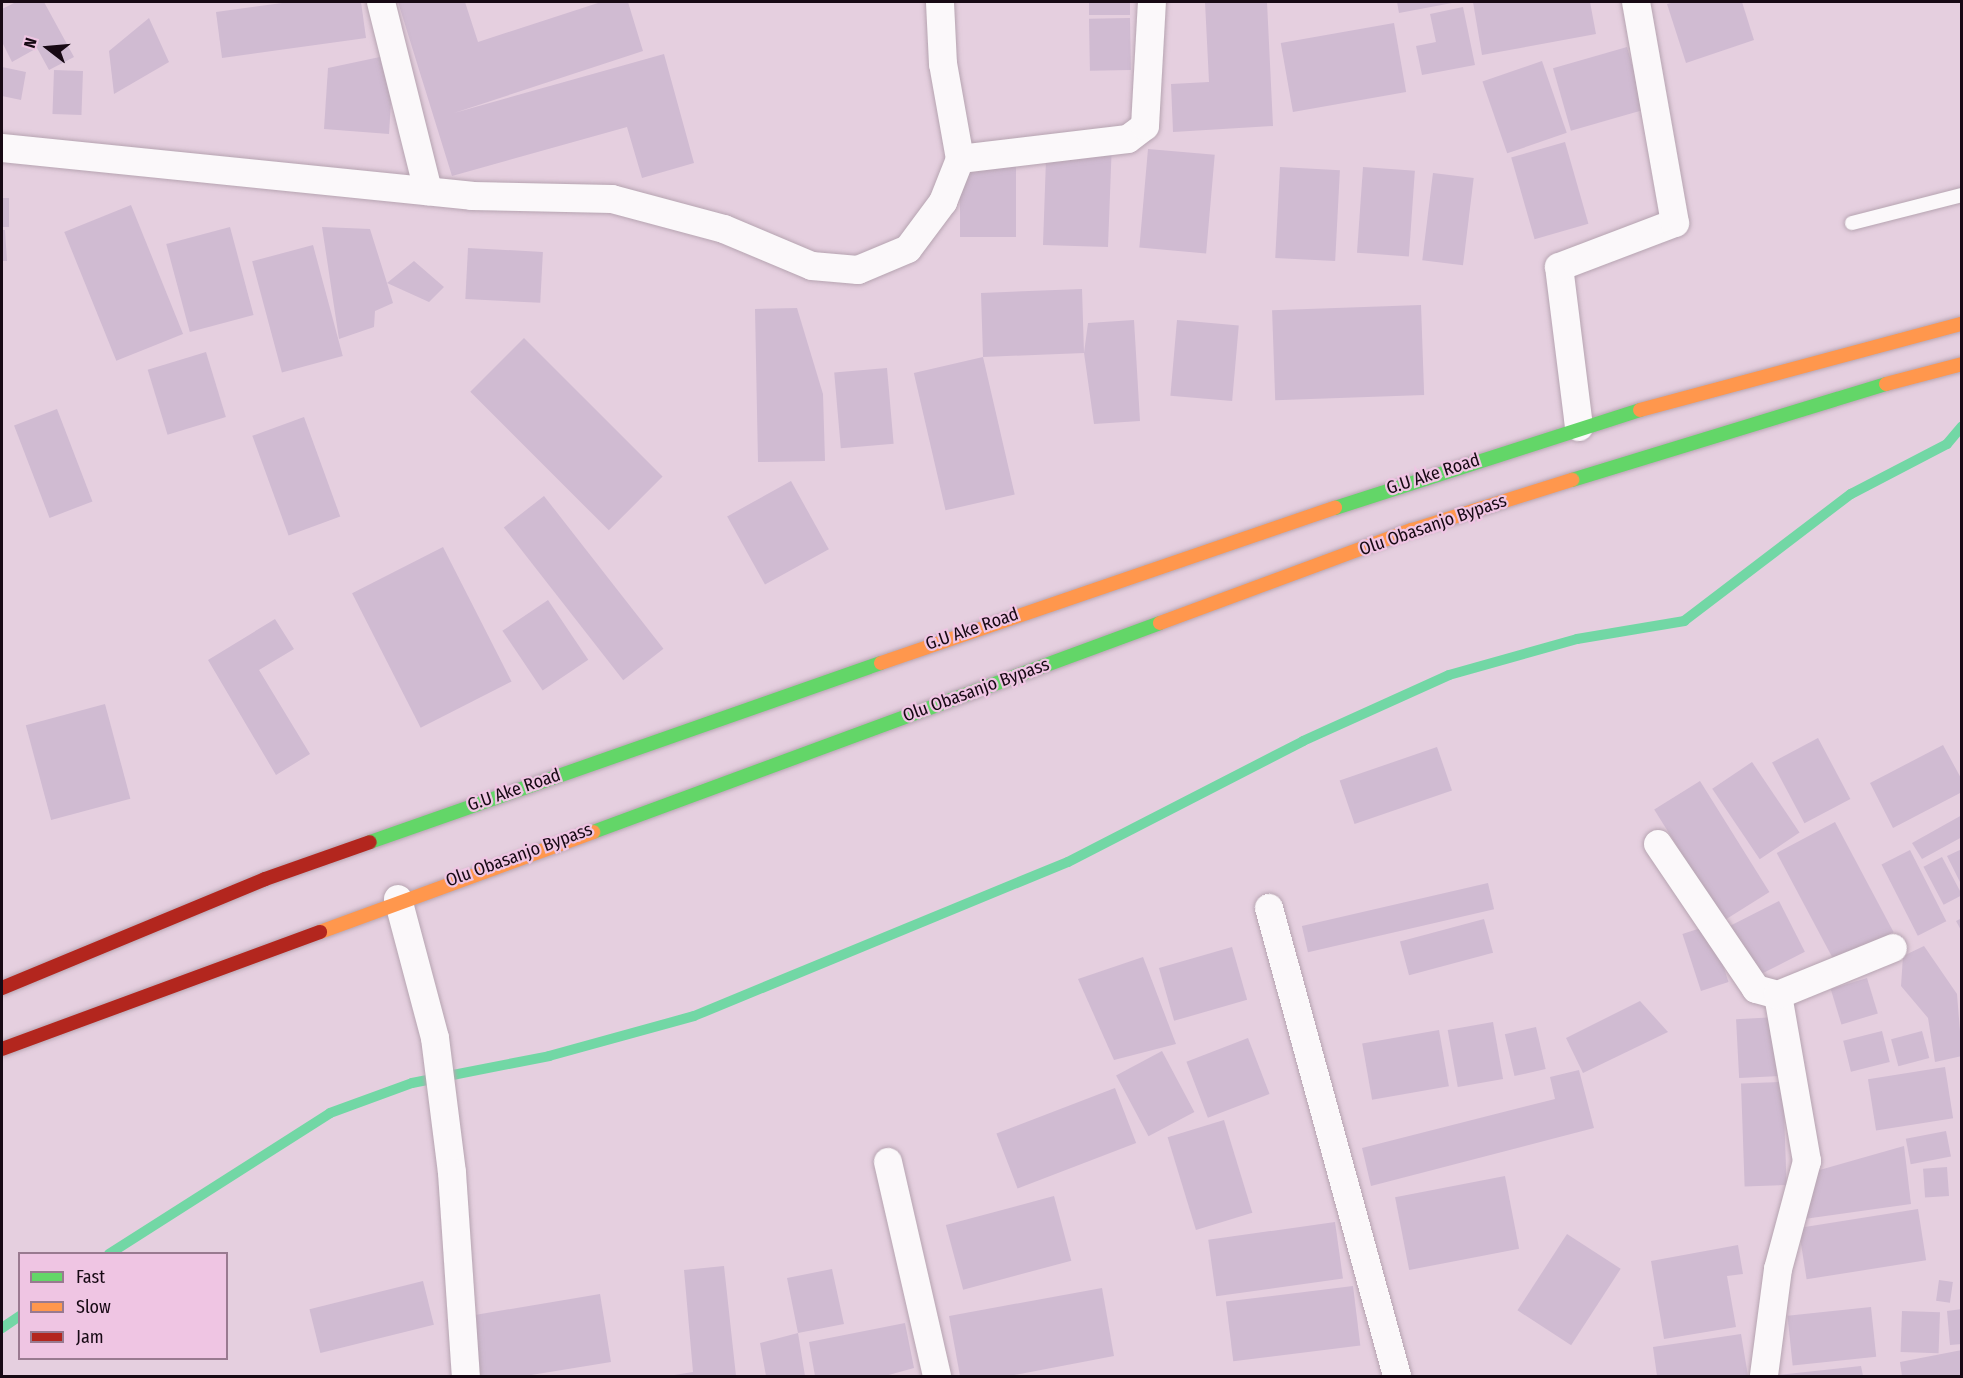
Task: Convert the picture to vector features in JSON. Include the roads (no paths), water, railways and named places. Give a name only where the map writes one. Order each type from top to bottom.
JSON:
[{"type":"main road","name":"G.U Ake Road","points":[[2,988],[265,879],[504,793],[1176,559],[1580,427],[1962,324]]},
{"type":"main road","name":"Olu Obasanjo Bypass","points":[[2,1049],[398,899],[1412,530],[1842,394],[1962,364]]},
{"type":"street","points":[[381,2],[429,191]]},
{"type":"street","points":[[2,148],[429,191],[612,199],[724,230],[812,266],[858,270],[908,249],[943,202],[960,159],[943,64],[939,2]]},
{"type":"street","points":[[960,159],[1128,139],[1144,126],[1152,2]]},
{"type":"street","points":[[1580,427],[1559,267],[1675,223],[1636,2]]},
{"type":"street","points":[[1658,844],[1756,990],[1778,995],[1893,948]]},
{"type":"street","points":[[398,899],[435,1038],[452,1173],[466,1377]]},
{"type":"street","points":[[1269,908],[1397,1377]]},
{"type":"street","points":[[1764,1377],[1778,1269],[1806,1161],[1778,995]]},
{"type":"street","points":[[888,1162],[937,1377]]},
{"type":"lane","points":[[1852,223],[1962,195]]},
{"type":"waterway","points":[[112,1252],[330,1113],[412,1083],[549,1056],[694,1016],[1068,862],[1303,741],[1449,675],[1577,639],[1684,621],[1851,494],[1947,444],[1962,426]]},
{"type":"waterway","points":[[2,1328],[18,1317]]}]
